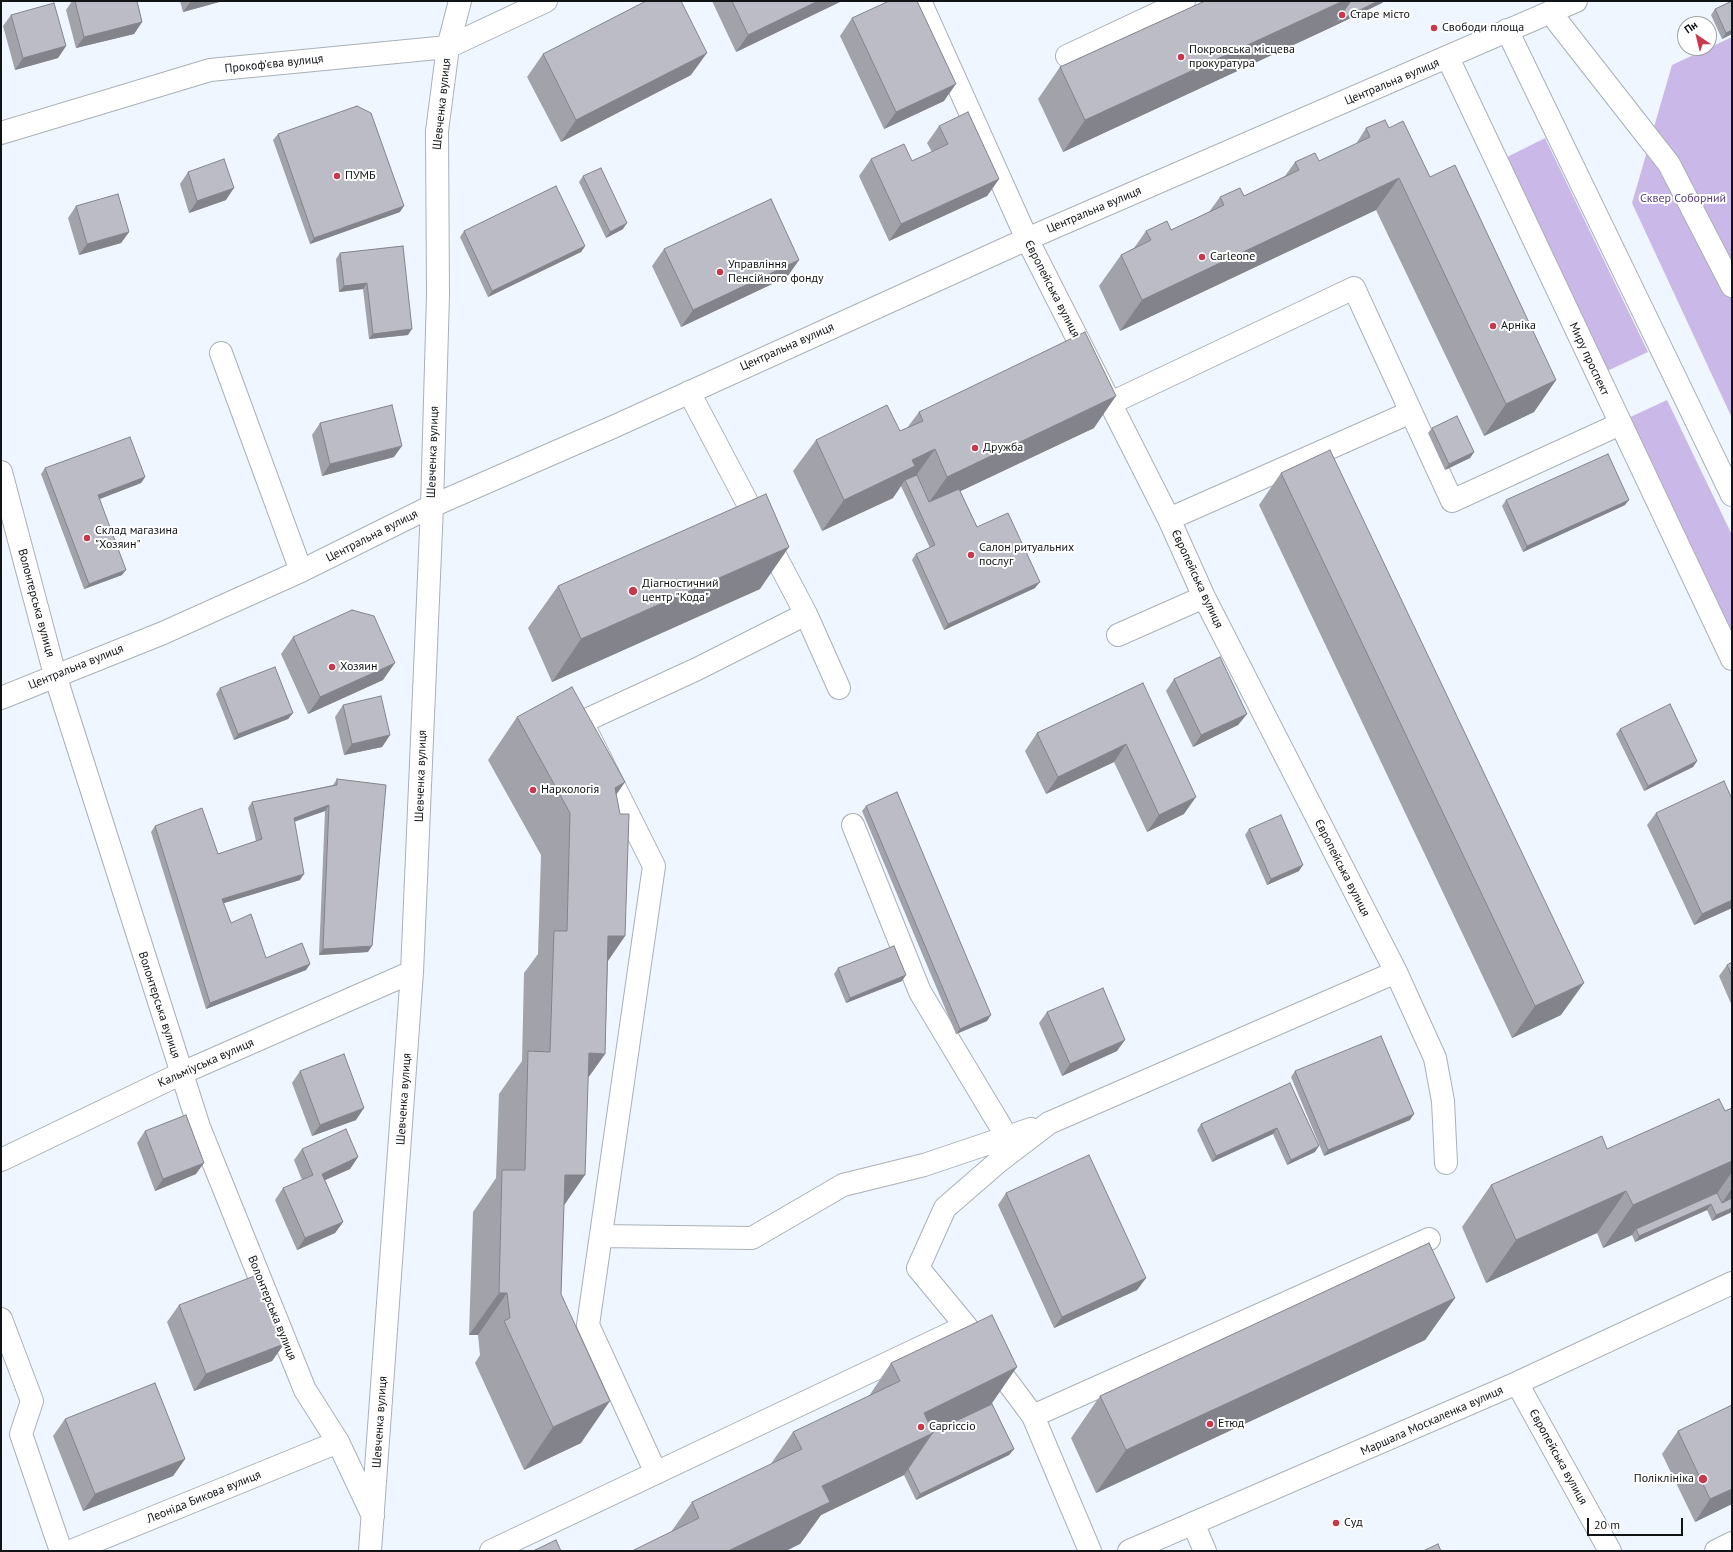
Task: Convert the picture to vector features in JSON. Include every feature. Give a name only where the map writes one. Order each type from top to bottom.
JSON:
[{"type":"street","name":"Шевченка вулиця","points":[[370,1551],[412,972],[432,506],[438,295],[437,131],[448,46],[460,1]]},
{"type":"street","name":"Прокоф'єва вулиця","points":[[1,133],[210,70],[448,46],[546,1]]},
{"type":"street","name":"Європейська вулиця","points":[[920,1],[1026,239],[1169,519],[1204,597],[1396,972],[1435,1058],[1443,1101],[1446,1163]]},
{"type":"street","points":[[1067,56],[1184,1]]},
{"type":"street","name":"Центральна вулиця","points":[[1,698],[55,675],[163,633],[302,571],[432,506],[689,392],[1026,239],[1448,58],[1507,30],[1576,1]]},
{"type":"street","points":[[1550,12],[1669,164],[1732,286]]},
{"type":"street","points":[[1507,30],[1732,495]]},
{"type":"street","name":"Миру проспект","points":[[1448,58],[1732,659]]},
{"type":"street","points":[[1111,403],[1354,288],[1452,500],[1620,424]]},
{"type":"street","points":[[221,353],[302,571]]},
{"type":"street","points":[[689,392],[806,614],[839,688]]},
{"type":"street","points":[[1169,519],[1411,412]]},
{"type":"street","name":"Волонтерська вулиця","points":[[1,472],[55,675],[198,1127],[305,1390],[338,1442],[373,1516]]},
{"type":"street","points":[[1118,635],[1204,597]]},
{"type":"street","points":[[656,1473],[588,1324],[654,866],[582,722],[697,669],[806,614]]},
{"type":"street","points":[[853,825],[920,992],[1006,1137]]},
{"type":"street","name":"Кальміуська вулиця","points":[[1,1160],[182,1073],[412,972]]},
{"type":"street","points":[[601,1236],[752,1238],[843,1185],[924,1165],[1049,1123],[1396,972]]},
{"type":"street","points":[[1049,1123],[998,1162],[945,1208],[918,1268],[966,1326],[1033,1416],[1090,1551]]},
{"type":"street","points":[[1033,1416],[1429,1239]]},
{"type":"street","name":"Маршала Москаленка вулиця","points":[[1129,1551],[1518,1383],[1732,1283]]},
{"type":"street","points":[[1,1319],[32,1401],[21,1434],[61,1551]]},
{"type":"street","points":[[491,1551],[966,1326]]},
{"type":"street","name":"Європейська вулиця","points":[[1518,1383],[1610,1551]]},
{"type":"street","name":"Леоніда Бикова вулиця","points":[[71,1551],[338,1442]]},
{"type":"street","points":[[1193,1523],[1205,1551]]},
{"type":"street","points":[[1716,1551],[1732,1543]]},
{"type":"green space","name":"Сквер Соборний","points":[[1732,37],[1732,418],[1632,203],[1672,65],[1691,56],[1717,56],[1717,44]]},
{"type":"green space","points":[[1545,138],[1648,352],[1607,371],[1505,158]]},
{"type":"green space","points":[[1667,400],[1732,535],[1732,631],[1729,632],[1626,419]]},
{"type":"building","points":[[75,1],[137,1],[142,22],[84,37]]},
{"type":"building","points":[[646,1],[681,1],[707,53],[576,120],[543,54]]},
{"type":"building","points":[[732,1],[818,1],[748,35]]},
{"type":"building","points":[[889,1],[917,1],[956,84],[896,112],[852,18]]},
{"type":"building","points":[[1205,1],[1343,1],[1085,120],[1060,67]]},
{"type":"building","points":[[1351,1],[1378,1],[1336,22]]},
{"type":"building","points":[[1732,1],[1732,30],[1726,33],[1715,9]]},
{"type":"building","points":[[54,3],[66,46],[23,58],[11,15]]},
{"type":"building","name":"ПУМБ","points":[[357,106],[371,113],[404,206],[314,238],[278,134]]},
{"type":"building","points":[[968,112],[999,179],[901,224],[871,159],[904,144],[912,161],[948,144],[939,126]]},
{"type":"building","points":[[1385,120],[1389,128],[1403,121],[1430,177],[1455,165],[1556,380],[1506,404],[1399,178],[1142,300],[1121,255],[1151,240],[1146,231],[1167,221],[1171,230],[1224,205],[1220,197],[1240,188],[1244,196],[1299,170],[1295,162],[1315,153],[1319,161],[1370,137],[1366,128]]},
{"type":"building","points":[[224,159],[234,188],[197,201],[188,172]]},
{"type":"building","points":[[601,168],[627,223],[610,232],[583,176]]},
{"type":"building","points":[[556,186],[585,246],[492,291],[464,231]]},
{"type":"building","points":[[118,194],[129,232],[87,244],[76,206]]},
{"type":"building","name":"Управління Пенсійного фонду","points":[[771,199],[799,260],[693,310],[664,249]]},
{"type":"building","points":[[403,246],[412,329],[373,334],[367,283],[344,286],[340,253]]},
{"type":"building","points":[[1085,332],[1116,396],[947,477],[935,449],[912,460],[915,466],[844,500],[816,440],[887,405],[900,431],[923,421],[919,412]]},
{"type":"building","points":[[392,405],[402,446],[330,464],[320,423]]},
{"type":"building","points":[[1457,416],[1474,452],[1449,464],[1432,428]]},
{"type":"building","name":"Склад магазина \"Хозяин\"","points":[[130,437],[145,477],[98,495],[126,570],[89,584],[45,468]]},
{"type":"building","points":[[1330,450],[1584,983],[1535,1006],[1281,473]]},
{"type":"building","points":[[1608,454],[1629,500],[1527,546],[1506,500]]},
{"type":"building","name":"Салон ритуальних послуг","points":[[917,475],[929,502],[959,489],[977,527],[1008,513],[1040,582],[948,624],[916,554],[935,545],[905,480]]},
{"type":"building","points":[[766,494],[789,547],[581,639],[558,586]]},
{"type":"building","name":"Хозяин","points":[[352,610],[374,616],[395,663],[320,697],[293,637]]},
{"type":"building","points":[[1220,657],[1247,714],[1201,735],[1174,679]]},
{"type":"building","points":[[275,667],[293,713],[238,734],[220,688]]},
{"type":"building","points":[[1143,683],[1196,797],[1159,815],[1126,744],[1058,777],[1037,733]]},
{"type":"building","points":[[572,687],[625,782],[615,788],[620,814],[629,814],[625,936],[608,936],[605,1054],[589,1053],[585,1175],[565,1175],[561,1294],[610,1401],[553,1427],[504,1321],[510,1318],[507,1293],[499,1293],[502,1170],[525,1170],[528,1051],[550,1052],[554,931],[567,931],[570,813],[517,717]]},
{"type":"building","points":[[381,696],[390,735],[352,744],[343,705]]},
{"type":"building","points":[[1670,704],[1697,761],[1648,786],[1620,729]]},
{"type":"building","points":[[337,779],[386,785],[372,946],[323,949],[329,805],[294,818],[304,874],[222,899],[231,923],[251,914],[266,958],[302,943],[310,964],[210,1003],[155,826],[202,808],[218,854],[262,839],[252,802],[337,785]]},
{"type":"building","points":[[1724,781],[1732,799],[1732,900],[1702,914],[1656,813]]},
{"type":"building","points":[[897,792],[991,1015],[960,1029],[866,806]]},
{"type":"building","points":[[1281,815],[1303,865],[1271,879],[1249,829]]},
{"type":"building","points":[[894,946],[906,975],[850,998],[838,968]]},
{"type":"building","points":[[1732,962],[1732,976],[1727,965]]},
{"type":"building","points":[[1103,988],[1125,1040],[1070,1064],[1047,1012]]},
{"type":"building","points":[[1381,1036],[1414,1114],[1328,1150],[1295,1071]]},
{"type":"building","points":[[344,1054],[364,1108],[320,1125],[300,1071]]},
{"type":"building","points":[[1290,1083],[1319,1146],[1291,1160],[1277,1128],[1216,1156],[1201,1124]]},
{"type":"building","points":[[1719,1099],[1725,1111],[1732,1108],[1732,1161],[1633,1205],[1626,1191],[1516,1240],[1491,1185],[1602,1136],[1607,1149]]},
{"type":"building","points":[[186,1115],[204,1163],[163,1179],[145,1131]]},
{"type":"building","points":[[346,1129],[358,1157],[322,1174],[343,1222],[305,1238],[283,1188],[313,1175],[302,1149]]},
{"type":"building","points":[[1089,1155],[1146,1278],[1062,1317],[1006,1193]]},
{"type":"building","points":[[1717,1193],[1722,1203],[1732,1198],[1732,1208],[1716,1215],[1711,1204],[1639,1236],[1636,1229]]},
{"type":"building","points":[[1429,1243],[1455,1298],[1126,1450],[1100,1396]]},
{"type":"building","points":[[257,1275],[284,1344],[206,1374],[179,1305]]},
{"type":"building","points":[[992,1315],[1017,1367],[924,1413],[933,1433],[822,1486],[830,1502],[728,1551],[632,1551],[699,1518],[692,1502],[802,1449],[793,1432],[900,1381],[891,1363]]},
{"type":"building","points":[[155,1383],[185,1459],[95,1494],[65,1419]]},
{"type":"building","points":[[992,1404],[1014,1449],[920,1494],[908,1469],[933,1432]]},
{"type":"building","points":[[1732,1405],[1732,1489],[1710,1499],[1678,1431]]},
{"type":"building","points":[[556,1540],[561,1551],[533,1551]]},
{"type":"building","points":[[1438,1544],[1441,1551],[1423,1551]]},
{"type":"place","name":"Старе місто","points":[[1342,15]]},
{"type":"place","name":"Свободи площа","points":[[1434,28]]},
{"type":"place","name":"Покровська місцева прокуратура","points":[[1181,57]]},
{"type":"place","name":"ПУМБ","points":[[337,176]]},
{"type":"place","name":"Carleone","points":[[1202,257]]},
{"type":"place","name":"Управління Пенсійного фонду","points":[[720,272]]},
{"type":"place","name":"Арніка","points":[[1493,326]]},
{"type":"place","name":"Дружба","points":[[975,448]]},
{"type":"place","name":"Склад магазина \"Хозяин\"","points":[[87,538]]},
{"type":"place","name":"Салон ритуальних послуг","points":[[971,555]]},
{"type":"place","name":"Діагностичний центр \"Кода\"","points":[[633,591]]},
{"type":"place","name":"Хозяин","points":[[332,667]]},
{"type":"place","name":"Наркологія","points":[[533,790]]},
{"type":"place","name":"Етюд","points":[[1210,1424]]},
{"type":"place","name":"Capriccio","points":[[921,1427]]},
{"type":"place","name":"Поліклініка","points":[[1703,1479]]},
{"type":"place","name":"Суд","points":[[1336,1523]]}]
